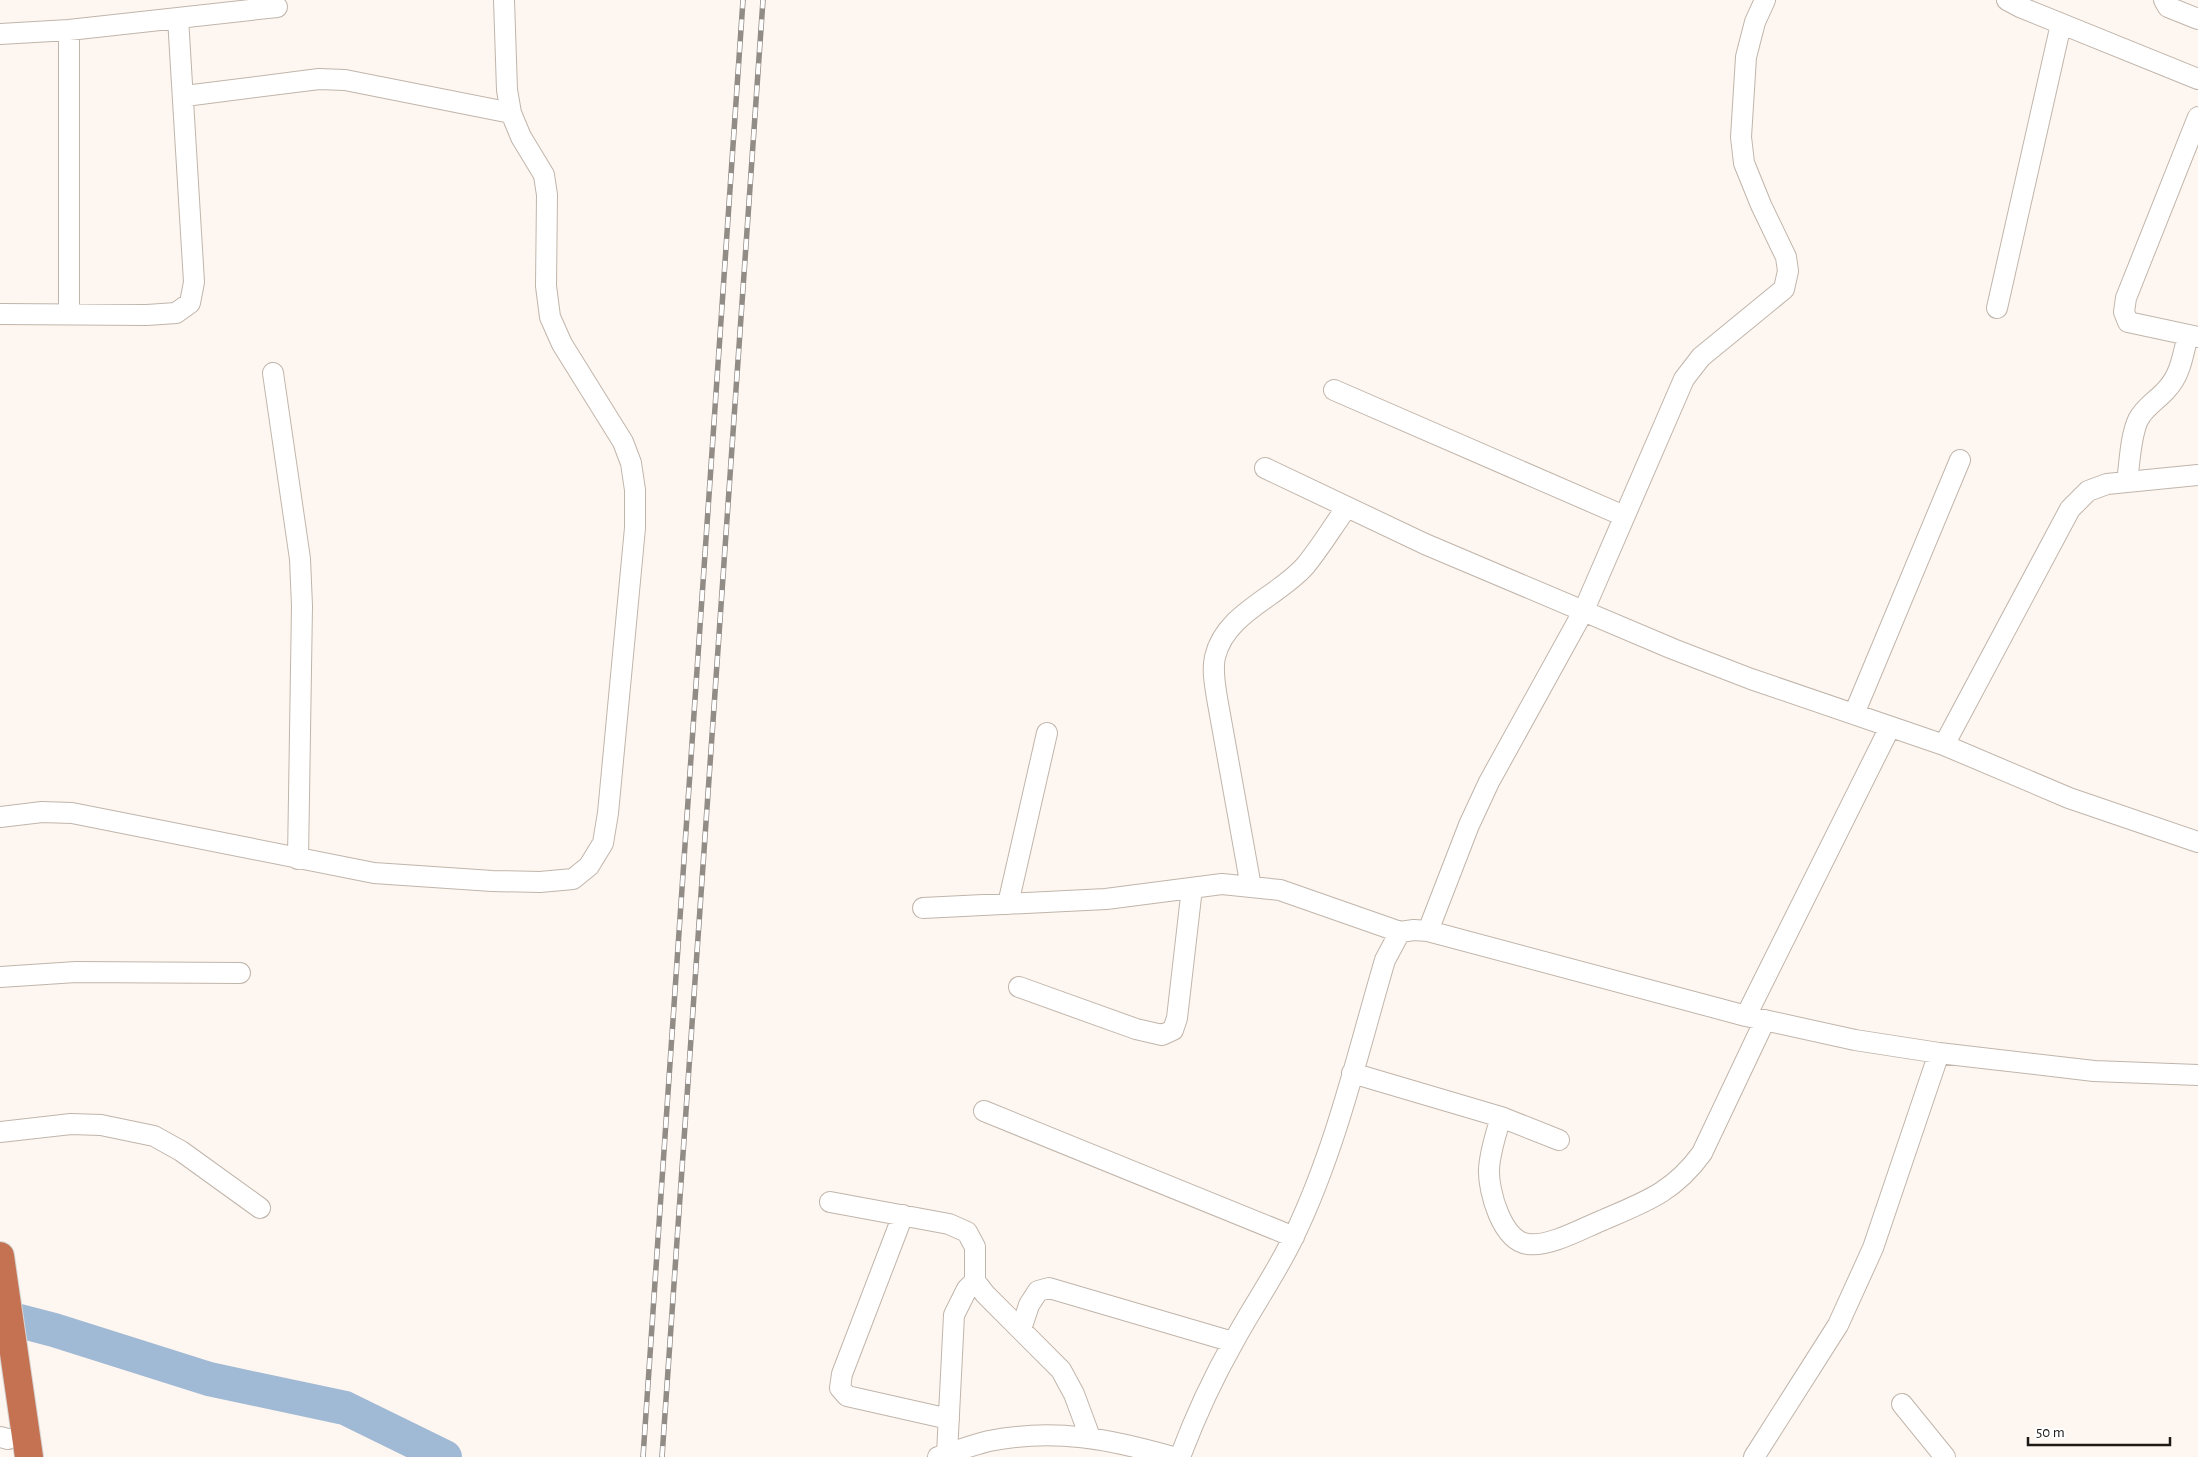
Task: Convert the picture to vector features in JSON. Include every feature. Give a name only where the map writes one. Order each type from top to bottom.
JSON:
[{"type":"highway","points":[[1,1265],[8,1371],[6,1444]]},
{"type":"highway","points":[[8,1371],[30,1457]]},
{"type":"street","points":[[0,817],[42,812],[72,813],[374,873],[463,880],[540,882],[573,879],[590,866],[603,843],[608,813],[635,528],[635,490],[631,463],[623,442],[562,344],[550,317],[546,286],[547,195],[544,175],[521,136],[511,113],[507,90],[504,0]]},
{"type":"street","points":[[1428,931],[1489,782],[1584,610],[1684,378],[1701,357],[1784,290],[1788,271],[1786,257],[1761,206],[1744,163],[1741,137],[1746,57],[1755,22],[1765,0]]},
{"type":"street","points":[[2007,0],[2061,24],[2198,79]]},
{"type":"street","points":[[2164,0],[2168,7],[2198,19]]},
{"type":"street","points":[[0,34],[69,30],[277,7]]},
{"type":"street","points":[[0,314],[147,315],[176,313],[190,303],[194,282],[185,96],[178,18]]},
{"type":"street","points":[[1997,308],[2061,24]]},
{"type":"street","points":[[69,30],[69,314]]},
{"type":"street","points":[[185,96],[319,79],[345,80],[511,113]]},
{"type":"street","points":[[2127,481],[2139,419],[2147,407],[2175,380],[2193,336],[2128,322],[2124,312],[2126,298],[2191,157],[2198,116]]},
{"type":"street","points":[[273,373],[300,559],[302,606],[298,859]]},
{"type":"street","points":[[1334,390],[1624,516]]},
{"type":"street","points":[[1854,714],[1960,460]]},
{"type":"street","points":[[1265,468],[1425,544],[1673,649],[1944,745],[2069,798],[2198,842]]},
{"type":"street","points":[[1944,745],[2070,509],[2088,491],[2107,484],[2198,475]]},
{"type":"street","points":[[2162,478],[2198,489]]},
{"type":"street","points":[[1251,887],[1217,698],[1214,674],[1215,656],[1223,638],[1235,622],[1304,566],[1346,507]]},
{"type":"street","points":[[1501,1117],[1492,1147],[1489,1169],[1490,1190],[1501,1220],[1512,1236],[1527,1244],[1547,1243],[1647,1202],[1672,1186],[1689,1172],[1702,1153],[1755,1018],[1890,727]]},
{"type":"street","points":[[1008,904],[1047,733]]},
{"type":"street","points":[[923,908],[1106,899],[1222,884],[1280,890],[1400,932],[1428,931],[1755,1018],[1855,1040],[1939,1053],[2094,1071],[2198,1074]]},
{"type":"street","points":[[1019,987],[1136,1029],[1162,1035],[1173,1030],[1177,1018],[1192,888]]},
{"type":"street","points":[[1180,1457],[1193,1422],[1233,1342],[1294,1237],[1328,1151],[1385,960],[1400,932]]},
{"type":"street","points":[[0,977],[76,972],[240,973]]},
{"type":"street","points":[[1754,1457],[1838,1325],[1873,1248],[1939,1053]]},
{"type":"street","points":[[1352,1073],[1501,1117],[1559,1140]]},
{"type":"street","points":[[984,1111],[1294,1237]]},
{"type":"street","points":[[0,1132],[71,1124],[101,1125],[154,1136],[181,1151],[260,1208]]},
{"type":"street","points":[[830,1202],[949,1224],[967,1232],[975,1247],[976,1281],[985,1294],[1061,1370],[1074,1394],[1090,1437]]},
{"type":"street","points":[[902,1215],[842,1374],[840,1388],[847,1396],[949,1419]]},
{"type":"street","points":[[976,1281],[967,1289],[954,1315],[949,1419],[942,1456],[987,1441],[1022,1436],[1090,1437],[1121,1442],[1174,1457]]},
{"type":"street","points":[[1021,1329],[1030,1305],[1038,1291],[1049,1288],[1233,1342]]},
{"type":"street","points":[[1902,1404],[1945,1457]]},
{"type":"waterway","points":[[0,1316],[54,1330],[209,1379],[345,1408],[445,1457]]},
{"type":"railway","points":[[643,1457],[743,0]]},
{"type":"railway","points":[[662,1457],[763,0]]}]
